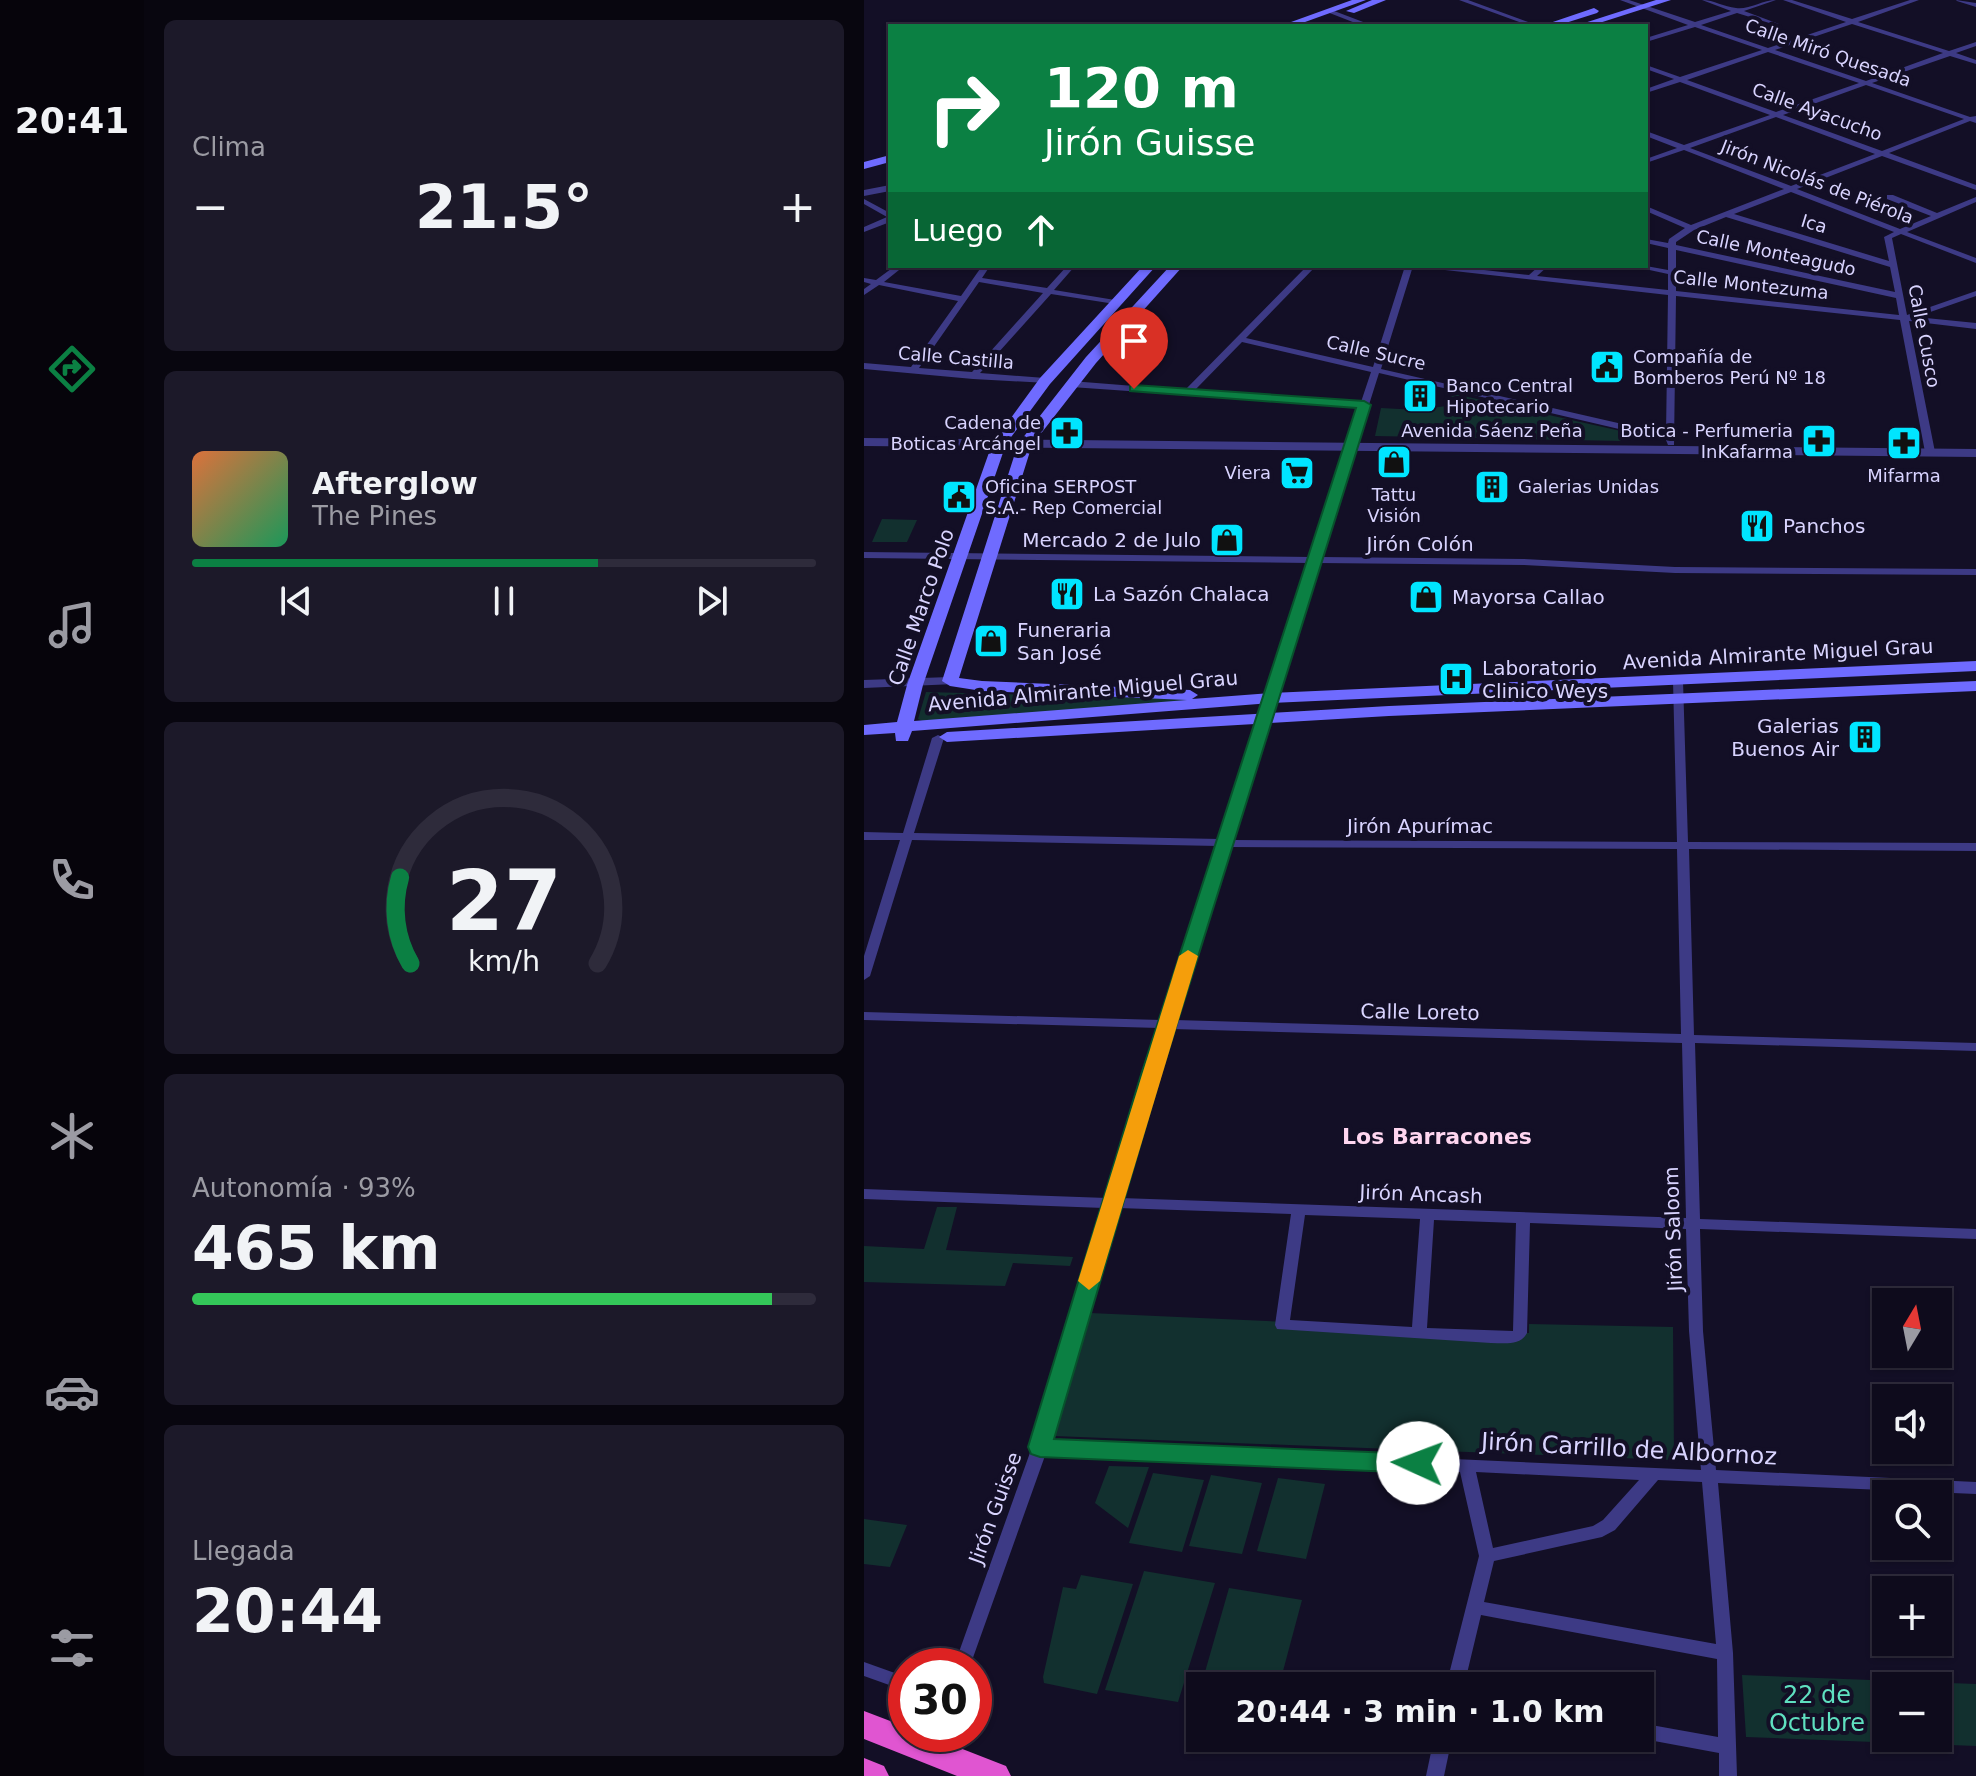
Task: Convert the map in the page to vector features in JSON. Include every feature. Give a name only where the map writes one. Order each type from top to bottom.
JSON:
[{"type":"highway","points":[[864,1725],[995,1776]]},
{"type":"highway","points":[[864,1773],[873,1776]]},
{"type":"main road","points":[[1311,24],[1361,0]]},
{"type":"main road","points":[[1293,24],[1381,0]]},
{"type":"main road","points":[[1552,24],[1627,0]]},
{"type":"main road","points":[[1587,24],[1666,0]]},
{"type":"main road","points":[[864,156],[888,150]]},
{"type":"main road","points":[[864,166],[888,159]]},
{"type":"main road","name":"Calle Marco Polo","points":[[903,734],[915,685],[963,556],[999,444],[1045,381],[1148,268]]},
{"type":"main road","points":[[1175,268],[1071,384],[1025,444],[950,681],[982,686],[1190,695],[1220,702]]},
{"type":"main road","points":[[1969,667],[1971,686]]},
{"type":"main road","name":"Avenida Almirante Miguel Grau","points":[[864,741],[903,734],[1271,698],[1969,667]]},
{"type":"main road","name":"Avenida Almirante Miguel Grau","points":[[864,730],[938,738],[1263,719],[1971,686]]},
{"type":"street","points":[[1462,0],[1530,24]]},
{"type":"street","name":"Calle Miró Quesada","points":[[1627,0],[1974,119]]},
{"type":"street","points":[[1705,0],[1777,25]]},
{"type":"street","points":[[1648,39],[1773,0]]},
{"type":"street","points":[[1786,0],[1976,62]]},
{"type":"street","points":[[1648,90],[1916,0]]},
{"type":"street","points":[[1959,0],[1976,5]]},
{"type":"street","points":[[1334,13],[1364,24]]},
{"type":"street","points":[[1648,160],[1976,44]]},
{"type":"street","name":"Calle Ayacucho","points":[[1648,68],[1976,188]]},
{"type":"street","points":[[1671,444],[1672,241],[1691,228],[1725,214],[1974,119]]},
{"type":"street","name":"Jirón Nicolás de Piérola","points":[[1648,134],[1976,261]]},
{"type":"street","points":[[864,193],[888,188]]},
{"type":"street","points":[[1890,197],[1938,216]]},
{"type":"street","points":[[1898,231],[1976,199]]},
{"type":"street","points":[[864,201],[888,216]]},
{"type":"street","points":[[1648,209],[1691,228]]},
{"type":"street","name":"Ica","points":[[1725,214],[1893,265]]},
{"type":"street","points":[[864,230],[888,218]]},
{"type":"street","name":"Calle Cusco","points":[[1898,231],[1888,237],[1930,452]]},
{"type":"street","name":"Calle Monteagudo","points":[[1648,241],[1900,296]]},
{"type":"street","points":[[864,293],[897,268]]},
{"type":"street","points":[[913,371],[984,268]]},
{"type":"street","points":[[973,376],[1069,268]]},
{"type":"street","points":[[1188,392],[1310,268]]},
{"type":"street","name":"Jirón Guisse","points":[[968,1648],[1040,1447],[1167,1023],[1408,268]]},
{"type":"street","name":"Calle Montezuma","points":[[1446,268],[1976,326]]},
{"type":"street","points":[[1531,277],[1542,268]]},
{"type":"street","points":[[1646,268],[1673,273]]},
{"type":"street","points":[[976,279],[1115,302]]},
{"type":"street","points":[[864,280],[961,299]]},
{"type":"street","points":[[1904,318],[1976,293]]},
{"type":"street","name":"Calle Sucre","points":[[1241,339],[1644,432],[1671,444]]},
{"type":"street","name":"Calle Castilla","points":[[864,366],[1045,381]]},
{"type":"street","points":[[1071,384],[1364,405]]},
{"type":"street","points":[[1637,450],[1644,432]]},
{"type":"street","name":"Avenida Sáenz Peña","points":[[864,442],[1637,450],[1671,444],[1976,453]]},
{"type":"street","name":"Jirón Colón","points":[[864,555],[1549,563],[1706,570],[1976,572]]},
{"type":"street","points":[[864,684],[915,685],[950,681]]},
{"type":"street","name":"Jirón Saloom","points":[[1678,681],[1696,1331],[1725,1653],[1728,1776]]},
{"type":"street","points":[[864,976],[938,738]]},
{"type":"street","name":"Jirón Apurímac","points":[[864,836],[1224,843],[1976,847]]},
{"type":"street","name":"Calle Loreto","points":[[864,1016],[1976,1047]]},
{"type":"street","name":"Jirón Ancash","points":[[864,1194],[1976,1234]]},
{"type":"street","points":[[1299,1209],[1282,1325],[1419,1332],[1520,1336],[1523,1218]]},
{"type":"street","points":[[1419,1332],[1427,1214]]},
{"type":"street","name":"Jirón Carrillo de Albornoz","points":[[1040,1447],[1976,1488]]},
{"type":"street","points":[[1458,1672],[1487,1556],[1466,1465]]},
{"type":"street","points":[[1487,1556],[1596,1532],[1609,1525],[1654,1474]]},
{"type":"street","points":[[1474,1607],[1725,1653]]},
{"type":"street","points":[[864,1669],[888,1678]]},
{"type":"street","points":[[1654,1734],[1728,1747]]},
{"type":"street","points":[[1435,1776],[1440,1752]]},
{"type":"green space","points":[[1450,393],[1621,431],[1621,441],[1375,436],[1381,408],[1418,410],[1446,406]]},
{"type":"green space","points":[[882,519],[917,520],[907,542],[872,542]]},
{"type":"green space","points":[[926,692],[1191,701],[926,723],[918,719]]},
{"type":"green space","points":[[937,1207],[957,1207],[946,1250],[1073,1257],[1070,1266],[1013,1263],[1005,1286],[864,1282],[864,1246],[924,1249]]},
{"type":"green space","points":[[1090,1313],[1529,1333],[1529,1324],[1673,1327],[1674,1460],[1054,1436]]},
{"type":"green space","points":[[1109,1466],[1149,1467],[1128,1528],[1095,1503]]},
{"type":"green space","points":[[1153,1473],[1204,1480],[1182,1552],[1129,1543]]},
{"type":"green space","points":[[1211,1475],[1262,1483],[1242,1554],[1189,1546]]},
{"type":"green space","points":[[1278,1478],[1325,1484],[1306,1559],[1257,1551]]},
{"type":"green space","points":[[864,1519],[907,1525],[890,1567],[864,1564]]},
{"type":"green space","points":[[1144,1571],[1215,1583],[1178,1702],[1105,1690]]},
{"type":"green space","points":[[1081,1575],[1133,1584],[1097,1694],[1044,1683],[1043,1677],[1063,1587],[1076,1589]]},
{"type":"green space","points":[[1229,1588],[1302,1600],[1283,1672],[1205,1672]]},
{"type":"green space","name":"22 de Octubre","points":[[1742,1675],[1872,1680],[1872,1742],[1746,1737]]},
{"type":"green space","name":"22 de Octubre","points":[[1952,1683],[1976,1684],[1976,1746],[1952,1745]]},
{"type":"slow traffic","points":[[1089,1281],[1188,956]]},
{"type":"place","name":"Compañía de Bomberos Perú Nº 18","points":[[1607,367]]},
{"type":"place","name":"Banco Central Hipotecario","points":[[1420,396]]},
{"type":"place","name":"Cadena de Boticas Arcángel","points":[[1067,433]]},
{"type":"place","name":"Botica - Perfumeria InKafarma","points":[[1819,441]]},
{"type":"place","name":"Mifarma","points":[[1904,443]]},
{"type":"place","name":"Tattu Visión","points":[[1394,462]]},
{"type":"place","name":"Viera","points":[[1297,473]]},
{"type":"place","name":"Galerias Unidas","points":[[1492,487]]},
{"type":"place","name":"Oficina SERPOST S.A.- Rep Comercial","points":[[959,497]]},
{"type":"place","name":"Panchos","points":[[1757,526]]},
{"type":"place","name":"Mercado 2 de Julo","points":[[1227,540]]},
{"type":"place","name":"La Sazón Chalaca","points":[[1067,594]]},
{"type":"place","name":"Mayorsa Callao","points":[[1426,597]]},
{"type":"place","name":"Funeraria San José","points":[[991,641]]},
{"type":"place","name":"Laboratorio Clinico Weys","points":[[1456,679]]},
{"type":"place","name":"Galerias Buenos Air","points":[[1865,737]]},
{"type":"district","name":"Los Barracones","points":[[1437,1136]]},
{"type":"route","points":[[1134,389],[1364,405],[1145,1094],[1040,1447],[1418,1463]]}]
